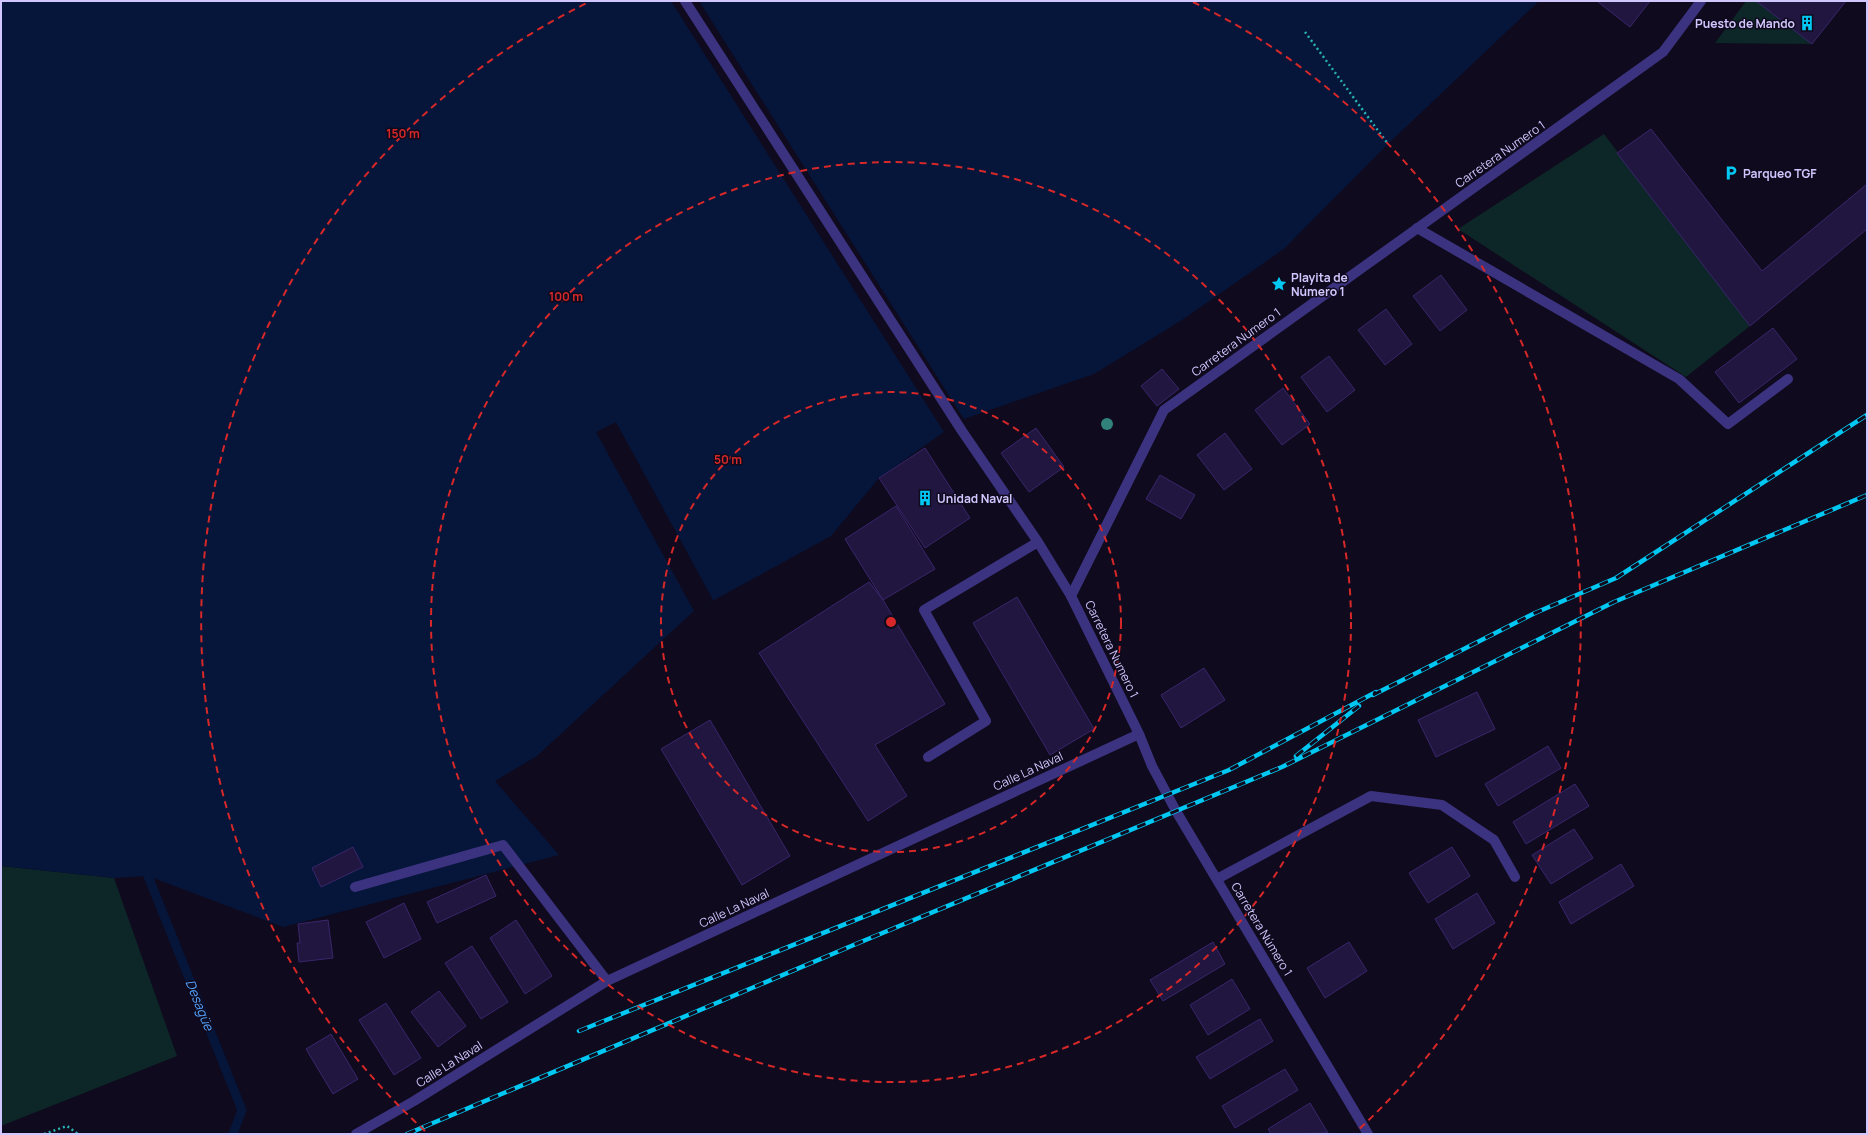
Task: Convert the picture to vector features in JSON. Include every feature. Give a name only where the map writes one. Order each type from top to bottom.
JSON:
[{"type":"street","points":[[686,1],[962,431],[1038,542],[1071,596]]},
{"type":"street","name":"Carretera Numero 1","points":[[1139,734],[1071,596],[1164,410],[1663,52],[1701,1]]},
{"type":"street","points":[[1417,228],[1679,379],[1728,424],[1788,379]]},
{"type":"street","points":[[928,757],[986,721],[924,610],[1038,542]]},
{"type":"street","name":"Carretera Número 1","points":[[1139,734],[1152,766],[1168,794],[1368,1134]]},
{"type":"street","name":"Calle La Naval","points":[[356,1134],[414,1101],[607,981],[1139,734]]},
{"type":"street","points":[[1217,878],[1371,796],[1442,805],[1494,840],[1516,877]]},
{"type":"street","points":[[355,887],[502,845],[607,981]]},
{"type":"path","points":[[1305,32],[1388,144]]},
{"type":"path","points":[[44,1134],[67,1126],[78,1134]]},
{"type":"green space","points":[[1746,1],[1756,1],[1812,44],[1715,43]]},
{"type":"green space","points":[[1604,134],[1750,326],[1686,377],[1458,229]]},
{"type":"green space","points":[[1,866],[114,878],[177,1056],[1,1126]]},
{"type":"water","points":[[1,1],[1539,1],[1388,144],[1284,249],[1182,320],[1094,374],[964,419],[944,432],[879,478],[831,536],[694,611],[537,756],[495,781],[559,855],[283,927],[148,876],[114,878],[1,866]]},
{"type":"pier","points":[[671,1],[699,1],[964,419],[944,432]]},
{"type":"pier","points":[[616,422],[713,600],[694,611],[596,432]]},
{"type":"building","points":[[1650,1],[1630,27],[1598,2]]},
{"type":"building","name":"Puesto de Mando","points":[[1756,1],[1846,1],[1812,44]]},
{"type":"building","points":[[1651,129],[1762,271],[1867,184],[1867,229],[1750,326],[1617,153]]},
{"type":"building","points":[[1441,275],[1467,310],[1440,331],[1413,296]]},
{"type":"building","points":[[1386,309],[1412,344],[1385,365],[1358,330]]},
{"type":"building","points":[[1773,328],[1797,359],[1739,403],[1715,372]]},
{"type":"building","points":[[1329,356],[1355,390],[1327,412],[1301,377]]},
{"type":"building","points":[[1162,369],[1179,389],[1157,406],[1141,386]]},
{"type":"building","points":[[1283,388],[1310,424],[1282,445],[1255,410]]},
{"type":"building","points":[[1036,428],[1064,467],[1029,492],[1001,453]]},
{"type":"building","points":[[1225,433],[1252,469],[1224,490],[1197,455]]},
{"type":"building","name":"Unidad Naval","points":[[925,448],[970,518],[925,548],[879,478]]},
{"type":"building","points":[[1160,475],[1195,495],[1181,519],[1146,499]]},
{"type":"building","points":[[896,506],[935,569],[883,600],[845,539]]},
{"type":"building","points":[[869,582],[883,600],[945,704],[875,745],[907,796],[868,821],[759,653]]},
{"type":"building","points":[[1017,597],[1094,729],[1050,755],[973,623]]},
{"type":"building","points":[[1204,668],[1225,700],[1181,728],[1161,695]]},
{"type":"building","points":[[1477,692],[1495,729],[1436,757],[1418,720]]},
{"type":"building","points":[[710,720],[790,856],[742,885],[661,749]]},
{"type":"building","points":[[1548,746],[1561,768],[1498,806],[1485,784]]},
{"type":"building","points":[[1575,784],[1589,806],[1526,844],[1513,822]]},
{"type":"building","points":[[1574,829],[1593,858],[1551,884],[1532,855]]},
{"type":"building","points":[[353,847],[363,867],[321,887],[312,868]]},
{"type":"building","points":[[1452,847],[1470,876],[1428,903],[1409,873]]},
{"type":"building","points":[[1621,864],[1634,886],[1571,924],[1559,902]]},
{"type":"building","points":[[486,875],[496,896],[437,923],[427,902]]},
{"type":"building","points":[[1477,893],[1495,923],[1453,949],[1435,919]]},
{"type":"building","points":[[404,903],[421,939],[384,958],[366,922]]},
{"type":"building","points":[[328,920],[333,958],[299,962],[297,943],[300,943],[298,924]]},
{"type":"building","points":[[516,920],[552,976],[525,994],[490,938]]},
{"type":"building","points":[[1213,942],[1225,964],[1163,1001],[1150,980]]},
{"type":"building","points":[[1349,942],[1367,971],[1325,998],[1307,968]]},
{"type":"building","points":[[472,946],[508,1002],[481,1019],[445,963]]},
{"type":"building","points":[[1232,979],[1250,1009],[1208,1035],[1190,1005]]},
{"type":"building","points":[[439,991],[466,1026],[438,1047],[411,1012]]},
{"type":"building","points":[[386,1003],[421,1058],[394,1075],[359,1020]]},
{"type":"building","points":[[1260,1019],[1273,1041],[1210,1079],[1196,1057]]},
{"type":"building","points":[[331,1034],[358,1079],[333,1094],[306,1049]]},
{"type":"building","points":[[1285,1069],[1298,1090],[1235,1128],[1222,1106]]},
{"type":"building","points":[[1310,1103],[1328,1133],[1271,1134],[1268,1129]]},
{"type":"waterway","name":"Desagüe","points":[[148,876],[242,1110],[233,1134]]},
{"type":"railway","points":[[1373,695],[1535,613],[1616,578],[1867,415]]},
{"type":"railway","points":[[407,1134],[856,944],[1282,767],[1614,602],[1867,495]]},
{"type":"railway","points":[[579,1031],[1229,770],[1376,692]]},
{"type":"railway","points":[[1296,756],[1359,706]]},
{"type":"place","name":"Puesto de Mando","points":[[1807,23]]},
{"type":"place","name":"Parqueo TGF","points":[[1731,173]]},
{"type":"place","name":"Playita de Número 1","points":[[1279,284]]},
{"type":"place","name":"Unidad Naval","points":[[925,498]]}]
